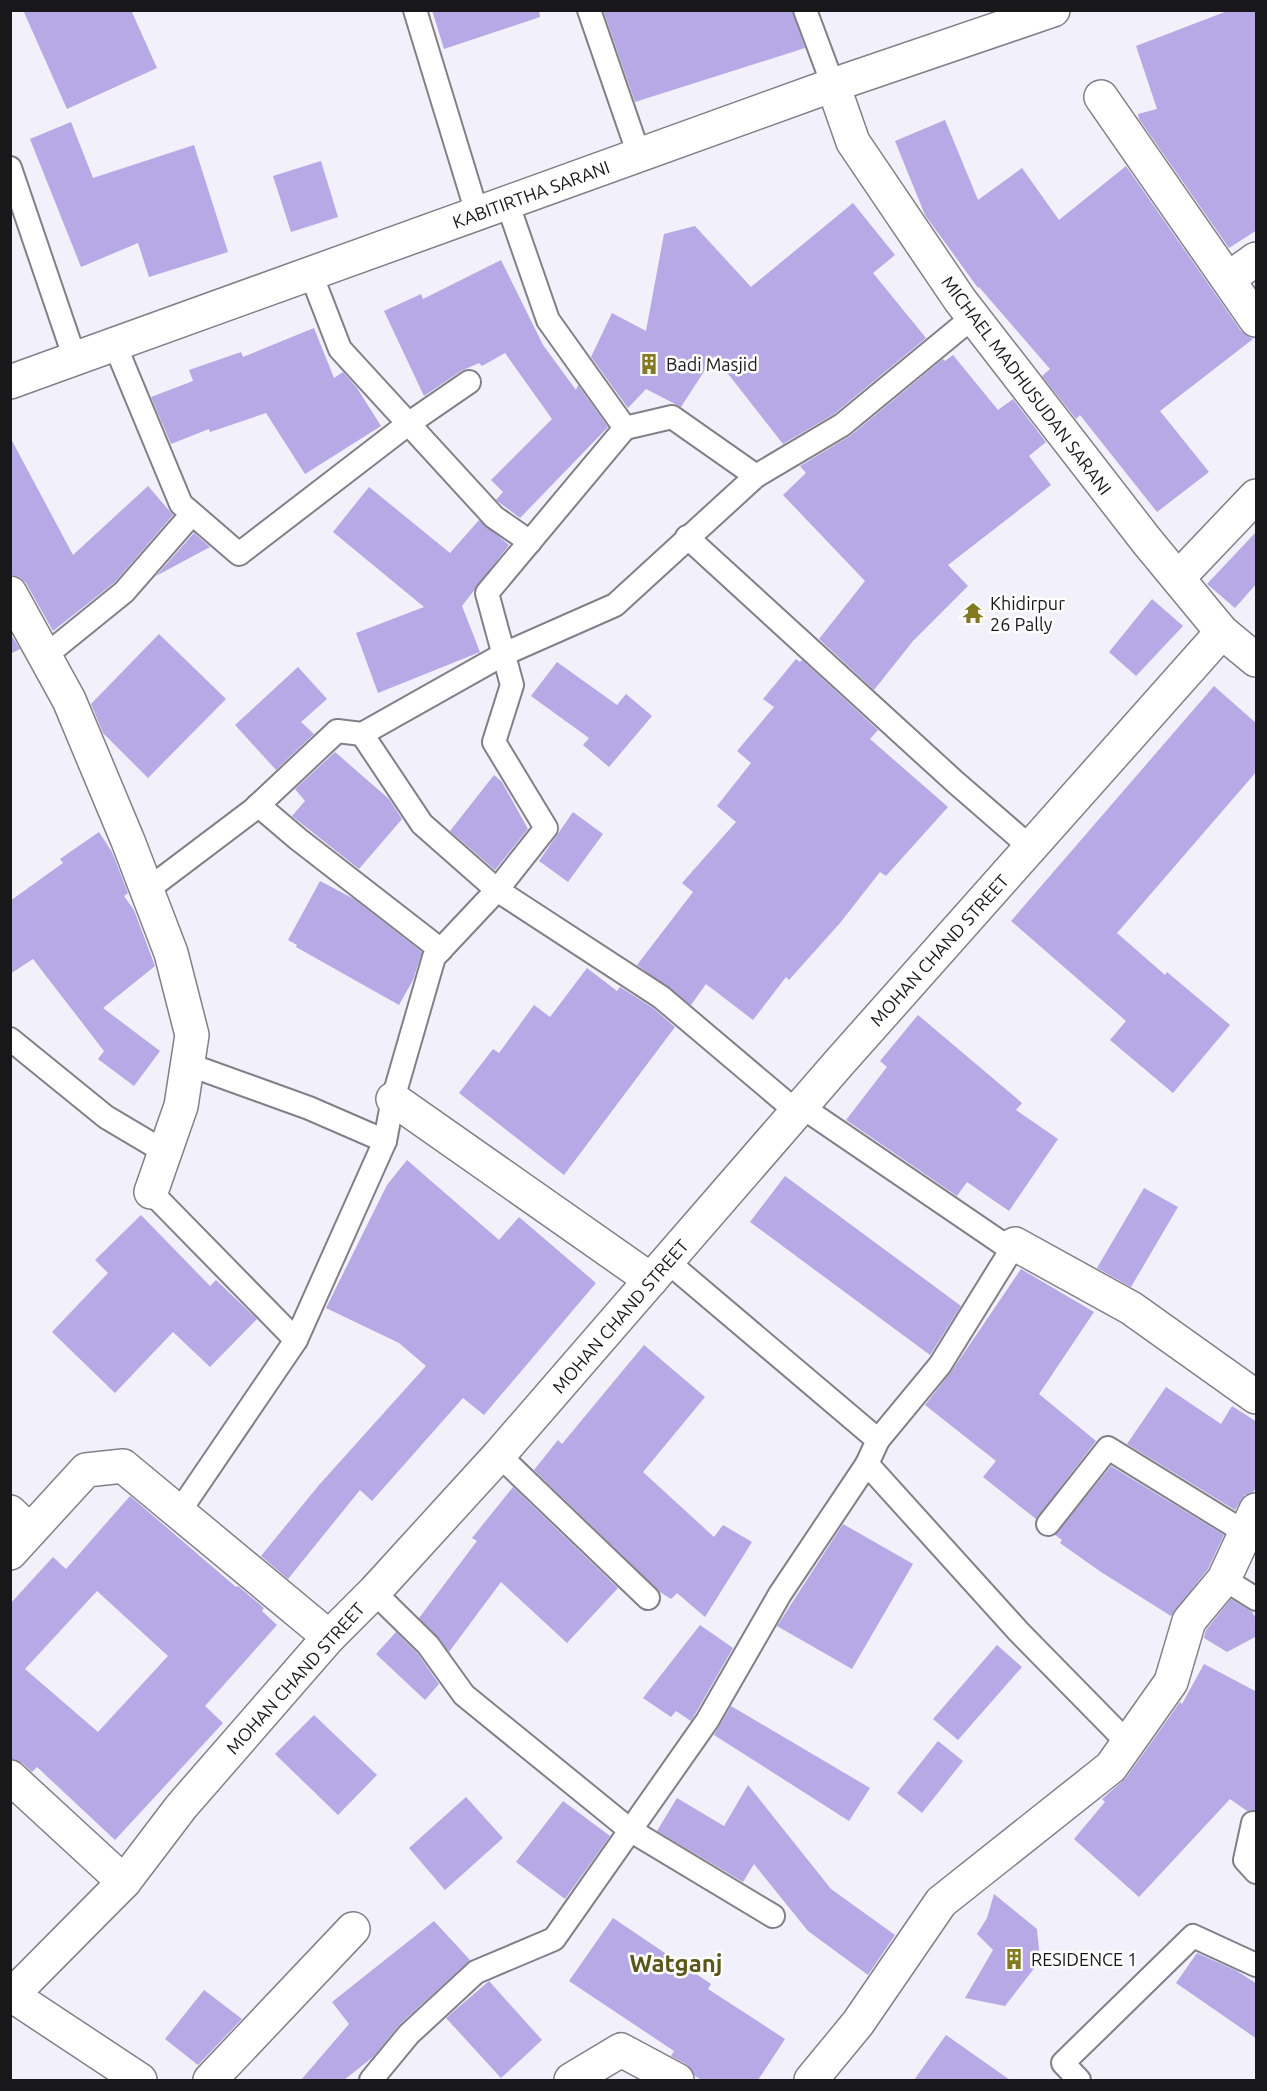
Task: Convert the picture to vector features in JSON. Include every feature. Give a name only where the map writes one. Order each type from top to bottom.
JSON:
[{"type":"street","name":"KABITIRTHA SARANI","points":[[10,382],[833,85],[1053,10]]},
{"type":"street","name":"MICHAEL MADHUSUDAN SARANI","points":[[833,85],[854,142],[973,317],[1222,632],[1257,660]]},
{"type":"street","points":[[1101,97],[1257,320]]},
{"type":"street","points":[[1228,279],[1257,259]]},
{"type":"street","points":[[1178,578],[1257,496]]},
{"type":"street","points":[[10,593],[69,700],[171,953],[192,1035],[181,1106],[151,1192]]},
{"type":"street","name":"MOHAN CHAND STREET","points":[[11,1996],[124,1882],[181,1807],[329,1637],[374,1592],[499,1455],[1030,847],[1222,632]]},
{"type":"street","points":[[393,1099],[659,1271]]},
{"type":"street","points":[[1015,1244],[1131,1308],[1252,1383]]},
{"type":"street","points":[[17,1532],[86,1470],[123,1466],[329,1637]]},
{"type":"street","points":[[811,2080],[858,2022],[941,1902],[1111,1767],[1172,1682],[1190,1621],[1224,1579],[1251,1522]]},
{"type":"street","points":[[10,1777],[124,1882]]},
{"type":"street","points":[[210,2080],[353,1929]]},
{"type":"street","points":[[11,1996],[140,2080]]},
{"type":"street","points":[[571,2080],[621,2050],[677,2080]]},
{"type":"lane","points":[[415,10],[477,213]]},
{"type":"lane","points":[[589,10],[639,155]]},
{"type":"lane","points":[[805,10],[833,85]]},
{"type":"lane","points":[[10,168],[21,235],[75,359]]},
{"type":"lane","points":[[507,202],[548,320],[625,428]]},
{"type":"lane","points":[[311,274],[340,349],[495,517],[530,542]]},
{"type":"lane","points":[[147,890],[258,805],[337,730],[362,734],[504,654],[615,605],[756,476],[842,425],[973,317]]},
{"type":"lane","points":[[115,345],[181,504],[239,554],[408,424],[469,382]]},
{"type":"lane","points":[[179,1512],[296,1340],[385,1141],[393,1099],[434,957],[497,890],[546,828],[494,742],[512,685],[487,593],[625,428],[672,417],[756,476]]},
{"type":"lane","points":[[45,656],[124,592],[192,514]]},
{"type":"lane","points":[[687,537],[954,781],[1030,847]]},
{"type":"lane","points":[[362,734],[422,824],[497,890],[661,997],[800,1109],[1006,1246],[1015,1244]]},
{"type":"lane","points":[[258,805],[298,839],[441,950]]},
{"type":"lane","points":[[10,1039],[105,1117],[165,1152]]},
{"type":"lane","points":[[188,1064],[309,1108],[385,1141]]},
{"type":"lane","points":[[151,1192],[296,1340]]},
{"type":"lane","points":[[371,2080],[409,2034],[476,1972],[554,1939],[707,1721],[780,1593],[867,1464],[878,1440],[940,1365],[1015,1244]]},
{"type":"lane","points":[[659,1271],[878,1440]]},
{"type":"lane","points":[[1048,1524],[1108,1448],[1251,1522]]},
{"type":"lane","points":[[499,1455],[648,1598]]},
{"type":"lane","points":[[867,1464],[1019,1632],[1128,1743]]},
{"type":"lane","points":[[1224,1579],[1257,1599]]},
{"type":"lane","points":[[374,1592],[428,1645],[464,1695],[630,1830],[773,1916]]},
{"type":"lane","points":[[1253,1823],[1245,1860],[1257,1872]]},
{"type":"lane","points":[[1079,2080],[1063,2063],[1193,1936],[1257,1965]]},
{"type":"building","points":[[23,10],[131,10],[157,68],[67,109]]},
{"type":"building","points":[[432,10],[539,10],[540,17],[444,49]]},
{"type":"building","points":[[603,10],[792,10],[805,48],[635,102]]},
{"type":"building","points":[[1230,10],[1257,10],[1257,230],[1229,248],[1139,119],[1138,114],[1157,109],[1136,46]]},
{"type":"building","points":[[945,120],[978,200],[1022,168],[1059,220],[1126,166],[1241,331],[1253,339],[1160,411],[1209,472],[1157,512],[1080,415],[1076,419],[1042,376],[1050,369],[978,288],[925,215],[895,141]]},
{"type":"building","points":[[71,122],[93,178],[194,145],[228,252],[149,277],[138,243],[81,267],[30,139]]},
{"type":"building","points":[[321,161],[338,217],[291,232],[273,176]]},
{"type":"building","points":[[853,203],[895,255],[873,273],[926,338],[834,414],[783,444],[714,356],[681,407],[646,389],[628,408],[591,357],[612,313],[646,331],[664,234],[695,226],[751,287]]},
{"type":"building","points":[[501,260],[543,345],[576,390],[578,385],[608,427],[520,518],[496,500],[503,492],[491,480],[552,419],[505,353],[482,366],[479,363],[461,371],[424,396],[384,311],[421,294],[423,299]]},
{"type":"building","points":[[314,328],[334,378],[343,372],[357,388],[381,426],[305,474],[266,413],[210,432],[209,429],[171,444],[151,397],[193,381],[189,370],[241,352],[243,357]]},
{"type":"building","points":[[953,355],[998,410],[1013,399],[1046,442],[1029,456],[1051,485],[948,565],[968,586],[913,641],[874,690],[819,639],[865,581],[783,495],[806,473],[800,466],[850,436],[943,359],[945,361]]},
{"type":"building","points":[[10,437],[73,555],[148,486],[173,515],[115,582],[53,631],[26,583],[10,574]]},
{"type":"building","points":[[369,487],[450,553],[479,520],[509,545],[462,606],[480,652],[378,693],[356,633],[424,607],[333,532]]},
{"type":"building","points":[[1257,531],[1257,583],[1235,608],[1207,584]]},
{"type":"building","points":[[194,533],[210,547],[156,576]]},
{"type":"building","points":[[1152,599],[1183,626],[1136,676],[1109,652]]},
{"type":"building","points":[[10,633],[20,649],[10,654]]},
{"type":"building","points":[[159,634],[226,699],[148,778],[103,733],[91,704]]},
{"type":"building","points":[[796,659],[800,662],[802,660],[878,730],[870,739],[948,807],[886,876],[880,872],[840,923],[789,980],[786,977],[753,1020],[706,984],[691,1005],[637,965],[693,892],[682,883],[736,822],[717,806],[751,763],[737,751],[774,707],[763,699]]},
{"type":"building","points":[[557,662],[617,705],[626,694],[652,716],[609,767],[583,745],[589,738],[531,696]]},
{"type":"building","points":[[298,667],[327,699],[301,722],[314,734],[276,770],[235,725]]},
{"type":"building","points":[[1214,686],[1257,724],[1257,771],[1117,933],[1165,975],[1167,972],[1230,1025],[1173,1093],[1110,1040],[1126,1021],[1011,921]]},
{"type":"building","points":[[335,752],[389,799],[402,819],[359,869],[292,816],[305,801],[295,789]]},
{"type":"building","points":[[494,775],[502,782],[528,829],[495,870],[450,831]]},
{"type":"building","points":[[573,812],[603,834],[568,882],[539,861]]},
{"type":"building","points":[[99,832],[112,852],[128,893],[124,896],[134,910],[155,966],[103,1008],[160,1051],[134,1086],[98,1059],[104,1051],[33,959],[10,974],[10,901],[63,863],[60,859]]},
{"type":"building","points":[[320,881],[354,899],[422,952],[413,980],[399,1005],[296,947],[297,945],[288,940]]},
{"type":"building","points":[[587,968],[617,991],[620,987],[653,1008],[675,1027],[564,1175],[459,1093],[493,1049],[499,1053],[534,1005],[550,1017]]},
{"type":"building","points":[[918,1015],[1022,1103],[1016,1110],[1058,1139],[1009,1211],[967,1182],[957,1196],[846,1120],[887,1067],[880,1061]]},
{"type":"building","points":[[407,1160],[499,1240],[519,1217],[596,1283],[484,1415],[463,1398],[372,1501],[360,1490],[288,1579],[261,1556],[319,1485],[426,1366],[399,1343],[326,1308],[387,1185]]},
{"type":"building","points":[[785,1176],[961,1306],[930,1355],[750,1222]]},
{"type":"building","points":[[1144,1188],[1178,1207],[1131,1287],[1097,1268]]},
{"type":"building","points":[[141,1215],[210,1286],[216,1280],[257,1319],[210,1367],[173,1332],[115,1393],[52,1332],[108,1273],[95,1260]]},
{"type":"building","points":[[1021,1269],[1094,1312],[1039,1394],[1096,1441],[1036,1519],[983,1477],[996,1461],[925,1405],[951,1372]]},
{"type":"building","points":[[644,1345],[705,1397],[643,1472],[714,1537],[723,1525],[752,1542],[705,1617],[677,1593],[671,1599],[660,1592],[534,1470],[558,1440],[562,1444]]},
{"type":"building","points":[[1166,1387],[1221,1424],[1232,1406],[1257,1422],[1257,1486],[1253,1492],[1245,1495],[1235,1510],[1127,1444]]},
{"type":"building","points":[[1111,1466],[1224,1535],[1208,1569],[1171,1616],[1101,1572],[1060,1543],[1062,1540],[1055,1535]]},
{"type":"building","points":[[513,1487],[618,1588],[567,1643],[501,1582],[449,1652],[419,1618],[477,1541],[472,1538]]},
{"type":"building","points":[[130,1496],[236,1587],[238,1586],[264,1608],[262,1611],[277,1625],[205,1706],[223,1723],[115,1840],[37,1767],[32,1772],[22,1763],[10,1759],[10,1604],[53,1557],[66,1569]],"holes":[[[97,1591],[168,1656],[98,1732],[25,1669]]]},
{"type":"building","points":[[843,1524],[913,1564],[852,1669],[777,1626]]},
{"type":"building","points":[[1231,1599],[1252,1612],[1257,1620],[1257,1636],[1227,1652],[1204,1638],[1206,1630]]},
{"type":"building","points":[[700,1625],[733,1648],[691,1721],[676,1711],[671,1717],[643,1698]]},
{"type":"building","points":[[396,1632],[418,1654],[439,1684],[425,1700],[376,1654]]},
{"type":"building","points":[[997,1645],[1022,1667],[958,1740],[933,1719]]},
{"type":"building","points":[[1204,1664],[1257,1692],[1257,1810],[1247,1811],[1230,1799],[1139,1897],[1074,1839],[1105,1802],[1102,1799],[1126,1778],[1180,1702],[1182,1704]]},
{"type":"building","points":[[731,1706],[870,1788],[849,1821],[714,1735]]},
{"type":"building","points":[[314,1715],[377,1775],[338,1815],[275,1754]]},
{"type":"building","points":[[938,1741],[963,1761],[922,1813],[897,1793]]},
{"type":"building","points":[[748,1785],[831,1889],[895,1935],[868,1975],[808,1931],[754,1864],[743,1882],[657,1831],[677,1798],[724,1826]]},
{"type":"building","points":[[466,1797],[503,1838],[445,1890],[409,1848]]},
{"type":"building","points":[[563,1801],[610,1836],[565,1899],[516,1862]]},
{"type":"building","name":"RESIDENCE 1","points":[[994,1894],[1037,1929],[1039,1949],[1036,1966],[1005,2006],[965,1998],[993,1950],[977,1934],[987,1918]]},
{"type":"building","points":[[613,1918],[711,1984],[708,1989],[785,2039],[758,2080],[702,2080],[695,2076],[686,2064],[671,2056],[674,2051],[569,1981]]},
{"type":"building","points":[[434,1921],[470,1960],[400,2024],[373,2057],[344,2080],[301,2080],[349,2024],[332,2002]]},
{"type":"building","points":[[1197,1953],[1237,1971],[1257,1984],[1257,2039],[1176,1983]]},
{"type":"building","points":[[489,1981],[542,2040],[501,2078],[446,2018]]},
{"type":"building","points":[[204,1990],[242,2019],[198,2065],[165,2039]]},
{"type":"building","points":[[946,2035],[1010,2080],[914,2080]]},
{"type":"place","name":"Badi Masjid","points":[[649,364]]},
{"type":"place","name":"Khidirpur 26 Pally","points":[[973,613]]},
{"type":"place","name":"RESIDENCE 1","points":[[1014,1959]]},
{"type":"district","name":"Watganj","points":[[676,1963]]}]
